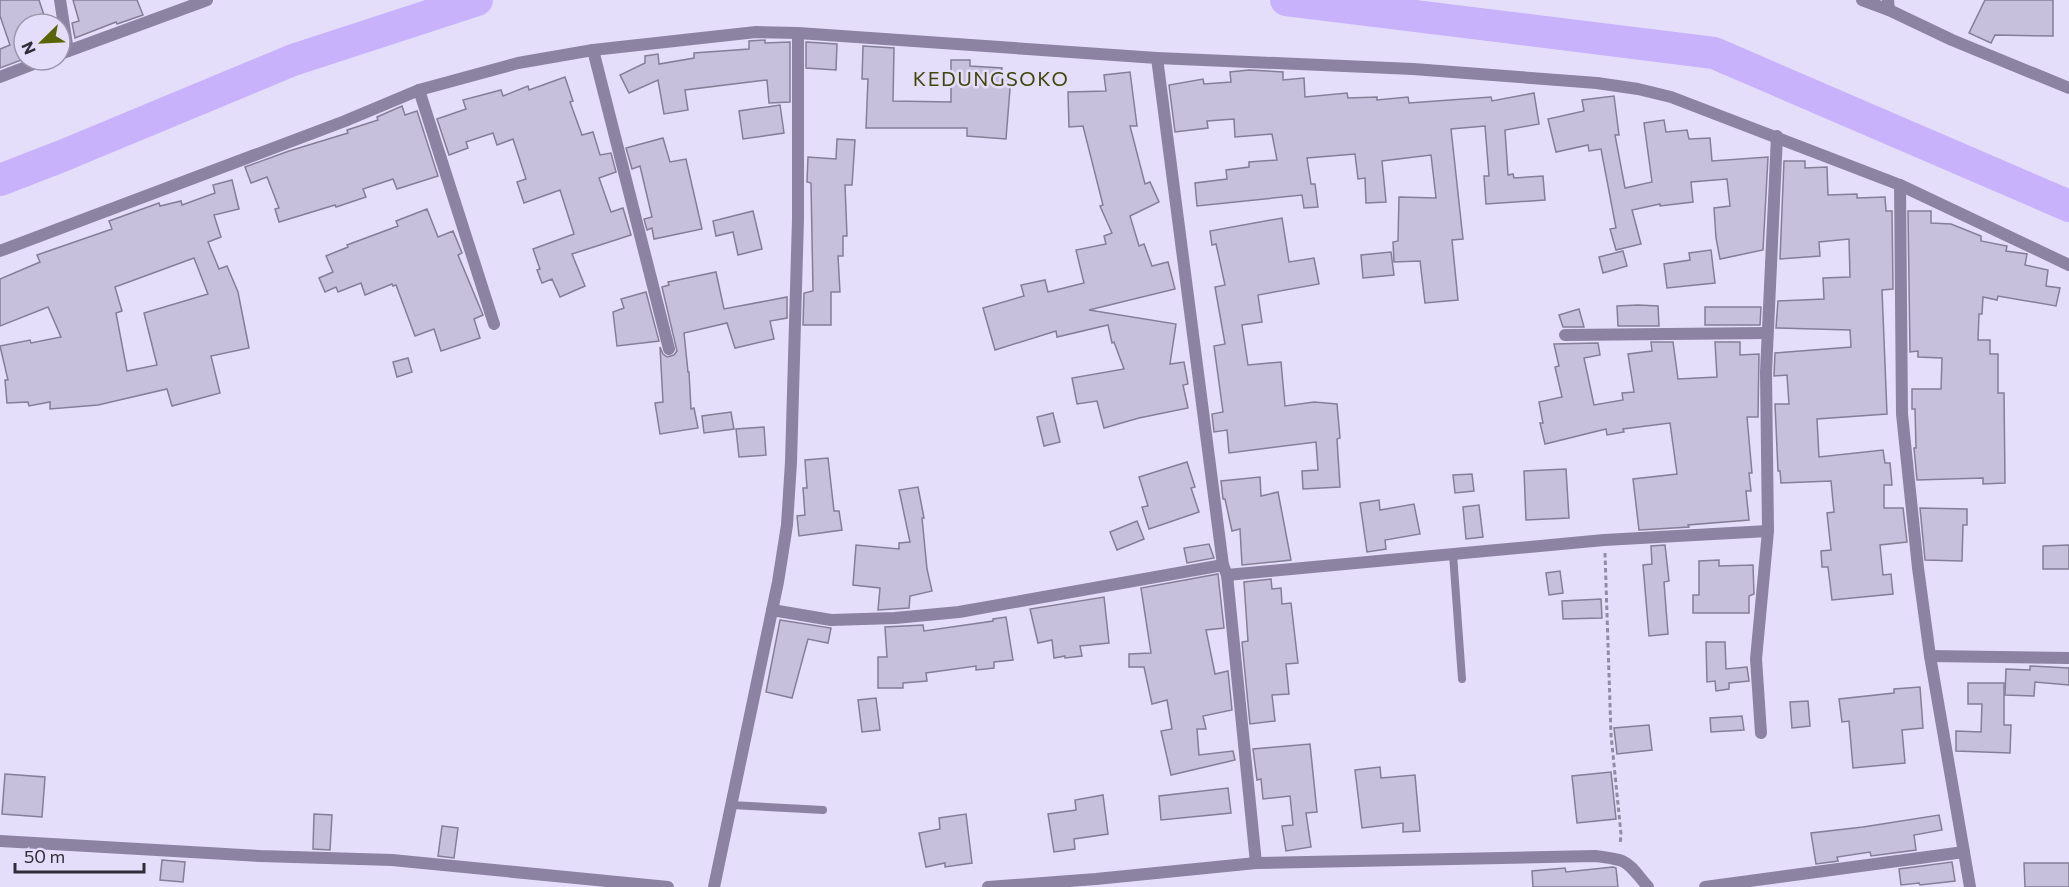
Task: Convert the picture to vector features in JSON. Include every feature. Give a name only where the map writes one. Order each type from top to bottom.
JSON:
[{"type":"street","points":[[72,49],[207,0]]},
{"type":"street","points":[[1862,0],[1888,5],[1952,40],[2069,88]]},
{"type":"street","points":[[0,251],[345,121],[419,90],[518,63],[593,50],[756,32],[1157,58],[1413,69],[1597,83],[1638,89],[1671,97],[1900,185],[2069,265]]},
{"type":"street","points":[[714,887],[772,610],[787,525],[798,219],[798,33]]},
{"type":"street","points":[[593,50],[669,349]]},
{"type":"street","points":[[1157,58],[1225,570],[1256,863]]},
{"type":"street","points":[[419,90],[494,324]]},
{"type":"street","points":[[1761,734],[1756,659],[1768,531],[1767,333],[1777,136]]},
{"type":"street","points":[[1900,185],[1902,414],[1918,568],[1930,656],[1970,887]]},
{"type":"street","points":[[1565,335],[1767,333]]},
{"type":"street","points":[[772,610],[831,620],[895,618],[959,612],[1225,570],[1453,554],[1604,540],[1768,531]]},
{"type":"street","points":[[1930,656],[2069,658]]},
{"type":"street","points":[[0,841],[260,856],[392,860],[668,887]]},
{"type":"street","points":[[1705,887],[1964,852]]},
{"type":"street","points":[[988,887],[1256,863],[1596,856],[1619,859],[1629,864],[1648,887]]},
{"type":"lane","points":[[1453,554],[1462,679]]},
{"type":"lane","points":[[731,805],[823,810]]},
{"type":"path","points":[[1604,540],[1611,735],[1621,834],[1619,859]]},
{"type":"building","points":[[0,0],[39,0],[43,12],[12,12],[12,64],[0,68],[0,49],[10,45],[0,16]]},
{"type":"building","points":[[73,0],[137,0],[143,15],[117,24],[116,22],[75,38],[72,23],[79,21]]},
{"type":"building","points":[[1985,0],[2053,0],[2053,36],[1995,35],[1991,43],[1969,33]]},
{"type":"building","points":[[765,40],[765,43],[790,42],[790,102],[769,103],[767,80],[685,90],[688,110],[664,114],[658,80],[629,93],[620,75],[645,63],[645,56],[658,54],[659,64],[694,58],[694,53],[749,49],[749,41]]},
{"type":"building","points":[[806,42],[837,44],[836,70],[806,68]]},
{"type":"building","points":[[863,46],[894,48],[893,101],[951,102],[951,60],[970,60],[970,66],[1002,68],[1001,75],[1011,76],[1006,139],[967,136],[967,128],[866,128],[868,79],[862,79]]},
{"type":"building","points":[[1249,70],[1283,72],[1283,80],[1304,78],[1305,97],[1347,93],[1348,98],[1377,97],[1377,100],[1408,97],[1409,103],[1491,97],[1492,101],[1534,93],[1539,124],[1505,130],[1508,175],[1513,174],[1514,178],[1543,176],[1545,200],[1486,204],[1484,176],[1489,176],[1485,126],[1451,129],[1463,239],[1452,240],[1458,300],[1425,303],[1420,261],[1394,262],[1393,242],[1398,241],[1399,197],[1436,198],[1431,155],[1382,161],[1386,202],[1366,203],[1365,178],[1358,179],[1355,154],[1307,158],[1311,184],[1315,184],[1318,207],[1304,208],[1302,195],[1197,206],[1195,183],[1227,179],[1226,170],[1249,167],[1249,162],[1277,160],[1272,134],[1235,137],[1234,119],[1207,121],[1208,128],[1175,132],[1169,85],[1203,79],[1204,84],[1231,82],[1230,72]]},
{"type":"building","points":[[1130,72],[1137,126],[1130,126],[1145,184],[1150,182],[1159,202],[1130,216],[1139,246],[1144,244],[1152,266],[1168,262],[1175,289],[1089,310],[1176,324],[1170,364],[1184,362],[1188,384],[1183,385],[1188,408],[1104,428],[1097,401],[1077,404],[1072,378],[1124,369],[1114,342],[1112,343],[1108,325],[1057,337],[1056,331],[995,350],[983,308],[1024,296],[1021,285],[1045,280],[1048,292],[1084,283],[1076,250],[1106,244],[1104,236],[1112,233],[1100,206],[1103,205],[1083,126],[1069,127],[1068,92],[1106,91],[1104,75]]},
{"type":"building","points":[[565,77],[573,101],[570,102],[582,135],[593,132],[600,155],[611,153],[616,172],[599,178],[611,212],[623,208],[631,235],[572,254],[585,286],[560,297],[552,279],[542,283],[533,249],[574,234],[560,190],[524,203],[517,182],[526,179],[513,139],[497,145],[493,133],[466,142],[468,148],[449,155],[437,119],[466,109],[463,100],[501,90],[503,96],[528,86],[529,90]]},
{"type":"building","points":[[1614,96],[1619,135],[1615,135],[1625,188],[1652,182],[1644,123],[1664,120],[1666,132],[1687,130],[1689,139],[1710,138],[1712,161],[1768,157],[1763,250],[1720,259],[1714,208],[1730,206],[1727,179],[1691,182],[1693,202],[1660,206],[1660,204],[1632,210],[1641,244],[1616,250],[1610,229],[1616,228],[1601,149],[1589,151],[1588,145],[1556,152],[1548,119],[1584,111],[1582,100]]},
{"type":"building","points":[[780,105],[784,133],[743,139],[739,111]]},
{"type":"building","points":[[402,106],[405,115],[417,111],[438,176],[397,189],[393,179],[363,189],[366,197],[279,222],[275,209],[279,208],[267,177],[251,183],[245,167],[348,133],[347,130],[378,120],[377,117]]},
{"type":"building","points":[[663,138],[670,162],[686,159],[702,229],[654,239],[652,228],[647,230],[644,219],[652,217],[640,166],[632,169],[626,148]]},
{"type":"building","points":[[837,139],[855,140],[852,185],[845,185],[847,236],[843,236],[843,256],[838,256],[840,292],[831,292],[831,325],[803,325],[804,293],[813,291],[811,183],[807,182],[808,157],[836,159]]},
{"type":"building","points":[[1784,161],[1805,161],[1805,168],[1827,167],[1828,195],[1857,194],[1857,198],[1885,197],[1886,211],[1892,211],[1893,289],[1882,290],[1887,414],[1817,419],[1819,457],[1883,450],[1885,463],[1890,463],[1892,485],[1884,485],[1884,508],[1903,508],[1907,542],[1880,545],[1883,575],[1891,574],[1893,594],[1832,600],[1828,567],[1822,567],[1821,551],[1831,550],[1827,513],[1834,512],[1831,481],[1781,483],[1780,471],[1778,471],[1775,404],[1789,404],[1787,375],[1774,376],[1775,353],[1851,347],[1850,330],[1776,328],[1778,301],[1824,299],[1823,278],[1850,277],[1849,239],[1819,242],[1820,256],[1780,259]]},
{"type":"building","points":[[232,180],[239,209],[214,215],[221,237],[208,242],[219,269],[227,266],[238,292],[249,348],[211,356],[220,393],[172,406],[167,389],[98,405],[50,409],[50,402],[29,406],[28,402],[7,403],[5,380],[8,380],[0,346],[61,337],[48,307],[0,326],[0,279],[40,262],[37,255],[112,229],[109,221],[159,203],[160,206],[181,201],[182,205],[215,193],[213,185]],"holes":[[[194,258],[208,294],[144,313],[157,365],[127,371],[116,313],[122,311],[115,287]]]},
{"type":"building","points":[[427,209],[438,237],[453,231],[462,253],[458,255],[483,315],[474,319],[480,338],[441,351],[434,329],[415,336],[396,285],[392,284],[365,295],[361,283],[338,292],[336,287],[325,292],[319,278],[333,272],[326,256],[348,247],[347,245],[398,226],[396,221]]},
{"type":"building","points":[[753,211],[762,249],[738,255],[733,232],[716,236],[713,221]]},
{"type":"building","points":[[1908,211],[1931,211],[1931,223],[1951,224],[1981,236],[1981,241],[2007,246],[2006,251],[2027,254],[2025,265],[2048,270],[2046,286],[2060,288],[2056,306],[1998,296],[1997,300],[1983,297],[1982,314],[1979,314],[1978,340],[1990,340],[1990,354],[1998,354],[1998,393],[2004,393],[2005,483],[1983,484],[1983,478],[1917,480],[1914,448],[1916,448],[1915,409],[1912,409],[1912,389],[1941,389],[1942,358],[1918,357],[1918,351],[1910,352]]},
{"type":"building","points":[[1282,218],[1289,262],[1314,258],[1319,284],[1258,295],[1262,322],[1242,325],[1248,365],[1281,362],[1285,406],[1314,402],[1337,404],[1340,487],[1303,489],[1302,471],[1318,470],[1316,442],[1229,453],[1227,430],[1214,432],[1212,414],[1223,412],[1214,346],[1225,344],[1215,287],[1225,285],[1216,244],[1212,245],[1210,231]]},
{"type":"building","points":[[1711,250],[1715,283],[1667,288],[1664,264],[1690,260],[1689,253]]},
{"type":"building","points":[[1623,251],[1627,266],[1603,273],[1599,257]]},
{"type":"building","points":[[1391,252],[1394,275],[1363,278],[1361,255]]},
{"type":"building","points":[[716,272],[724,309],[787,297],[787,318],[770,321],[774,339],[735,348],[727,323],[684,333],[691,409],[694,408],[698,428],[660,434],[655,403],[663,402],[660,347],[667,357],[674,355],[677,351],[662,287],[669,285],[668,282]]},
{"type":"building","points":[[646,292],[659,341],[617,346],[613,312],[624,308],[621,299]]},
{"type":"building","points":[[1617,306],[1658,306],[1659,326],[1618,326]]},
{"type":"building","points":[[1705,307],[1761,307],[1760,325],[1705,325]]},
{"type":"building","points":[[1579,309],[1584,327],[1563,327],[1559,315]]},
{"type":"building","points":[[1651,342],[1673,342],[1678,379],[1717,377],[1715,342],[1740,342],[1740,355],[1759,354],[1758,417],[1747,417],[1752,473],[1749,473],[1751,491],[1746,491],[1749,520],[1639,530],[1633,479],[1677,474],[1670,423],[1623,429],[1624,432],[1607,435],[1606,429],[1545,444],[1540,423],[1543,423],[1539,402],[1562,397],[1555,367],[1559,366],[1554,344],[1598,343],[1600,355],[1584,358],[1594,405],[1623,400],[1622,393],[1634,392],[1628,354],[1652,351]]},
{"type":"building","points":[[408,358],[412,372],[397,377],[393,362]]},
{"type":"building","points":[[731,412],[734,429],[704,433],[702,416]]},
{"type":"building","points":[[1053,413],[1060,442],[1044,446],[1037,417]]},
{"type":"building","points":[[764,427],[766,455],[739,457],[736,429]]},
{"type":"building","points":[[828,458],[834,511],[839,511],[842,530],[799,536],[797,516],[805,515],[803,488],[807,488],[805,460]]},
{"type":"building","points":[[1187,462],[1195,487],[1191,488],[1199,512],[1149,529],[1142,507],[1148,506],[1139,477]]},
{"type":"building","points":[[1566,469],[1569,518],[1526,520],[1524,471]]},
{"type":"building","points":[[1472,474],[1474,491],[1455,493],[1453,475]]},
{"type":"building","points":[[1260,477],[1261,496],[1278,492],[1291,560],[1242,565],[1240,529],[1232,531],[1225,499],[1223,499],[1221,481]]},
{"type":"building","points":[[918,487],[924,518],[922,518],[927,569],[932,591],[910,596],[909,608],[878,610],[880,588],[853,585],[856,545],[899,549],[899,543],[910,542],[899,490]]},
{"type":"building","points":[[1379,500],[1380,510],[1414,504],[1420,534],[1385,540],[1386,549],[1367,552],[1360,503]]},
{"type":"building","points":[[1479,505],[1483,537],[1466,539],[1463,507]]},
{"type":"building","points":[[1920,508],[1967,509],[1967,525],[1963,525],[1962,561],[1925,560]]},
{"type":"building","points":[[1137,521],[1144,539],[1117,550],[1110,532]]},
{"type":"building","points":[[1209,544],[1214,558],[1187,563],[1184,548]]},
{"type":"building","points":[[1665,545],[1669,581],[1664,582],[1668,634],[1649,636],[1643,565],[1652,564],[1651,546]]},
{"type":"building","points":[[2069,545],[2069,569],[2043,569],[2043,546]]},
{"type":"building","points":[[1719,560],[1719,566],[1753,565],[1754,594],[1749,596],[1749,613],[1693,613],[1693,595],[1699,595],[1699,561]]},
{"type":"building","points":[[1560,571],[1563,593],[1549,595],[1546,573]]},
{"type":"building","points":[[1218,574],[1224,628],[1206,630],[1215,674],[1228,671],[1232,710],[1203,716],[1206,729],[1197,729],[1199,755],[1233,751],[1235,760],[1171,775],[1161,731],[1172,729],[1167,700],[1152,704],[1144,667],[1129,667],[1129,654],[1151,653],[1141,588]]},
{"type":"building","points":[[1271,579],[1272,589],[1281,588],[1282,604],[1291,603],[1298,663],[1286,664],[1289,694],[1272,695],[1275,721],[1250,724],[1242,642],[1248,641],[1244,582]]},
{"type":"building","points":[[1104,597],[1109,643],[1080,646],[1082,656],[1054,658],[1052,640],[1038,643],[1030,609]]},
{"type":"building","points":[[1601,599],[1602,618],[1563,619],[1562,601]]},
{"type":"building","points":[[1006,617],[1013,660],[994,662],[994,668],[976,670],[976,666],[926,673],[927,681],[903,683],[903,688],[878,688],[878,657],[887,657],[885,627],[923,625],[924,631]]},
{"type":"building","points":[[780,620],[831,628],[828,643],[808,639],[792,698],[766,692]]},
{"type":"building","points":[[1706,642],[1725,642],[1726,669],[1747,667],[1749,681],[1729,683],[1729,689],[1716,691],[1715,681],[1707,682]]},
{"type":"building","points":[[2030,666],[2069,668],[2069,685],[2035,682],[2034,696],[2005,695],[2006,669],[2030,670]]},
{"type":"building","points":[[1968,683],[2004,683],[2004,725],[2011,725],[2010,753],[1956,751],[1956,731],[1981,732],[1982,704],[1968,704]]},
{"type":"building","points":[[1920,687],[1923,728],[1902,730],[1905,763],[1853,768],[1849,721],[1842,722],[1839,699],[1894,693],[1894,689]]},
{"type":"building","points":[[876,698],[880,730],[862,732],[858,700]]},
{"type":"building","points":[[1808,701],[1810,726],[1792,728],[1790,702]]},
{"type":"building","points":[[1742,716],[1744,730],[1711,732],[1710,718]]},
{"type":"building","points":[[1649,725],[1652,750],[1617,754],[1614,728]]},
{"type":"building","points":[[1310,744],[1317,812],[1306,813],[1311,847],[1286,851],[1282,826],[1293,825],[1290,796],[1263,799],[1261,779],[1257,780],[1253,749]]},
{"type":"building","points":[[1380,767],[1381,778],[1415,775],[1420,831],[1403,832],[1403,823],[1362,828],[1355,770]]},
{"type":"building","points":[[1611,772],[1616,819],[1577,823],[1572,776]]},
{"type":"building","points":[[5,774],[45,777],[42,817],[2,814]]},
{"type":"building","points":[[1228,788],[1231,813],[1161,820],[1159,796]]},
{"type":"building","points":[[1103,795],[1108,834],[1074,839],[1075,849],[1054,852],[1048,814],[1076,810],[1075,800]]},
{"type":"building","points":[[314,814],[332,815],[330,850],[313,849]]},
{"type":"building","points":[[966,814],[972,863],[945,867],[945,863],[926,867],[919,833],[940,829],[939,818]]},
{"type":"building","points":[[1939,815],[1942,830],[1914,835],[1916,850],[1871,856],[1870,852],[1837,857],[1838,861],[1816,864],[1811,833]]},
{"type":"building","points":[[442,826],[458,828],[454,858],[438,856]]},
{"type":"building","points":[[162,860],[185,862],[183,882],[160,880]]},
{"type":"building","points":[[1952,862],[1955,881],[1901,885],[1899,869]]},
{"type":"building","points":[[2024,863],[2069,863],[2069,887],[2025,887]]},
{"type":"building","points":[[1565,868],[1566,872],[1616,868],[1618,887],[1533,887],[1532,871]]},
{"type":"waterway","points":[[0,180],[293,60],[477,0]]},
{"type":"waterway","points":[[1286,0],[1714,53],[2069,206]]},
{"type":"district","name":"KEDUNGSOKO","points":[[991,79]]}]
